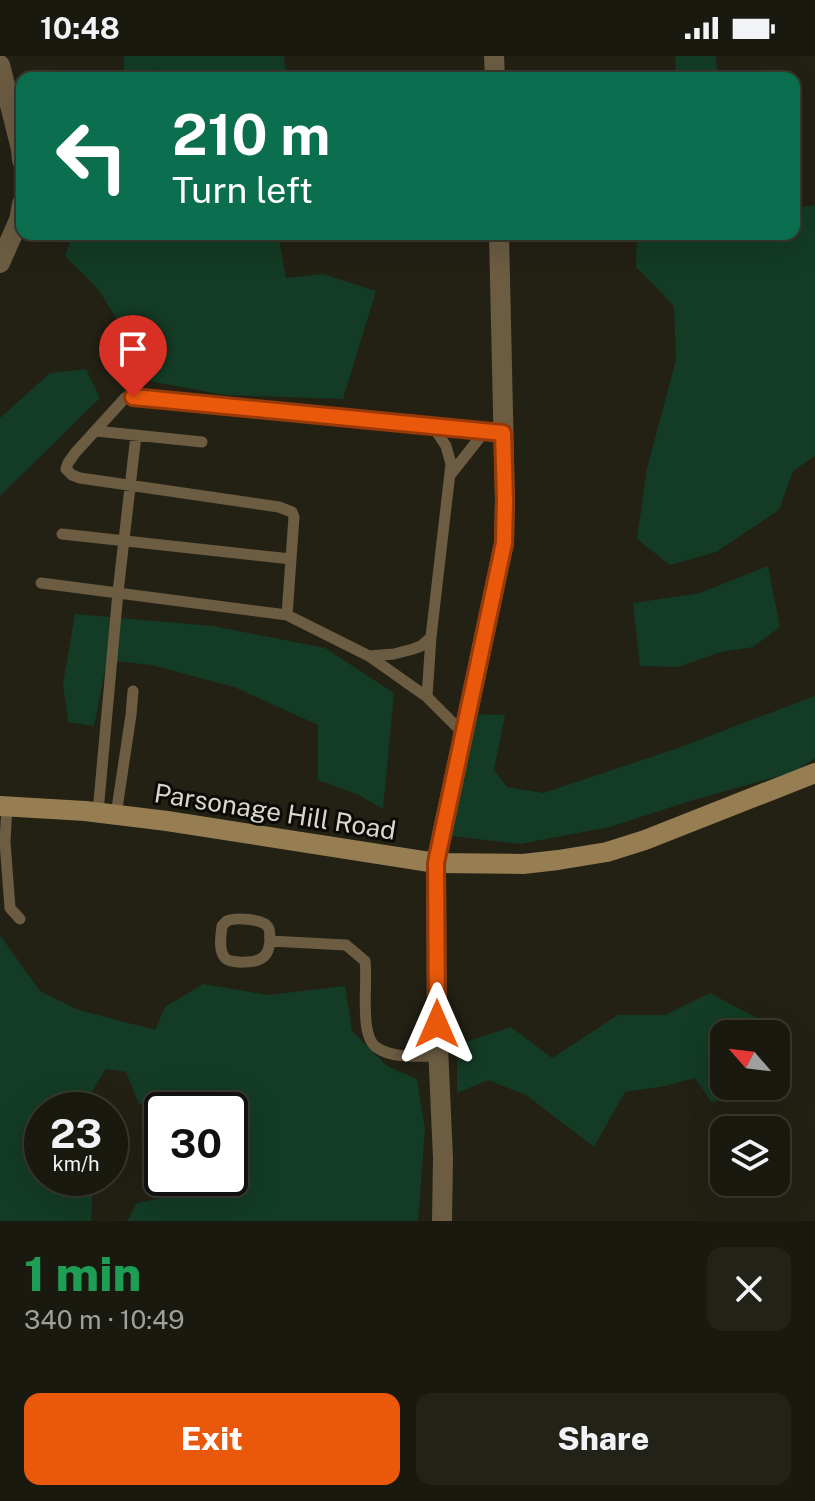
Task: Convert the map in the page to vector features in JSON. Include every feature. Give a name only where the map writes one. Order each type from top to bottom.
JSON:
[{"type":"street","points":[[0,65],[16,129]]},
{"type":"street","points":[[0,263],[16,227]]},
{"type":"street","points":[[442,1221],[436,863],[504,543],[505,500],[494,432],[499,240]]},
{"type":"street","name":"Parsonage Hill Road","points":[[4,806],[107,814],[436,863],[523,864],[607,852],[815,773]]},
{"type":"lane","points":[[287,615],[292,512],[80,478],[66,469],[125,398],[494,432]]},
{"type":"lane","points":[[427,697],[451,464],[449,453],[432,425]]},
{"type":"lane","points":[[96,431],[202,442]]},
{"type":"lane","points":[[449,476],[494,432]]},
{"type":"lane","points":[[107,814],[118,592],[136,435]]},
{"type":"lane","points":[[62,534],[291,559]]},
{"type":"lane","points":[[41,583],[287,615],[369,656],[427,697],[463,733]]},
{"type":"lane","points":[[369,656],[413,649],[431,637]]},
{"type":"lane","points":[[107,814],[131,715],[133,691]]},
{"type":"lane","points":[[4,806],[10,908],[20,919]]},
{"type":"lane","points":[[258,920],[269,927],[270,941],[269,950],[257,961],[230,961],[225,959],[222,952],[222,926],[226,921],[258,920]]},
{"type":"lane","points":[[270,941],[346,945],[365,961],[366,1028],[371,1043],[387,1052],[406,1056],[438,1056]]},
{"type":"green space","points":[[124,56],[284,56],[285,72],[161,72],[157,69],[124,72]]},
{"type":"green space","points":[[675,56],[716,56],[718,72],[676,72]]},
{"type":"green space","points":[[800,205],[815,205],[815,456],[793,471],[779,510],[716,552],[670,565],[637,539],[647,468],[676,360],[674,306],[636,267],[637,240],[800,240]]},
{"type":"green space","points":[[71,240],[279,240],[286,278],[323,274],[376,291],[343,399],[224,395],[139,379],[117,320],[98,289],[65,256]]},
{"type":"green space","points":[[86,369],[100,398],[0,496],[0,418],[50,373]]},
{"type":"green space","points":[[768,566],[780,627],[753,647],[721,652],[678,667],[640,666],[633,603],[700,593]]},
{"type":"green space","points":[[75,614],[213,626],[325,648],[394,693],[383,809],[357,794],[318,780],[318,725],[234,687],[151,665],[107,660],[94,726],[68,722],[63,684]]},
{"type":"green space","points":[[815,696],[815,758],[794,772],[610,827],[520,844],[451,836],[473,714],[505,715],[494,770],[507,787],[543,793],[675,749]]},
{"type":"green space","points":[[0,935],[40,991],[79,1010],[155,1030],[165,1007],[203,984],[268,995],[345,986],[352,1031],[387,1066],[417,1079],[425,1130],[418,1221],[127,1221],[137,1203],[171,1196],[248,1196],[248,1092],[144,1092],[144,1103],[139,1104],[126,1072],[106,1069],[92,1092],[24,1092],[24,1196],[92,1196],[91,1221],[0,1221]]},
{"type":"green space","points":[[710,993],[760,1020],[710,1020],[710,1100],[718,1100],[712,1103],[695,1078],[625,1092],[594,1147],[526,1095],[488,1080],[457,1093],[457,1045],[511,1027],[552,1058],[618,1015],[665,1015]]},
{"type":"route","points":[[133,397],[503,433],[504,543],[436,863],[437,1024]]}]
